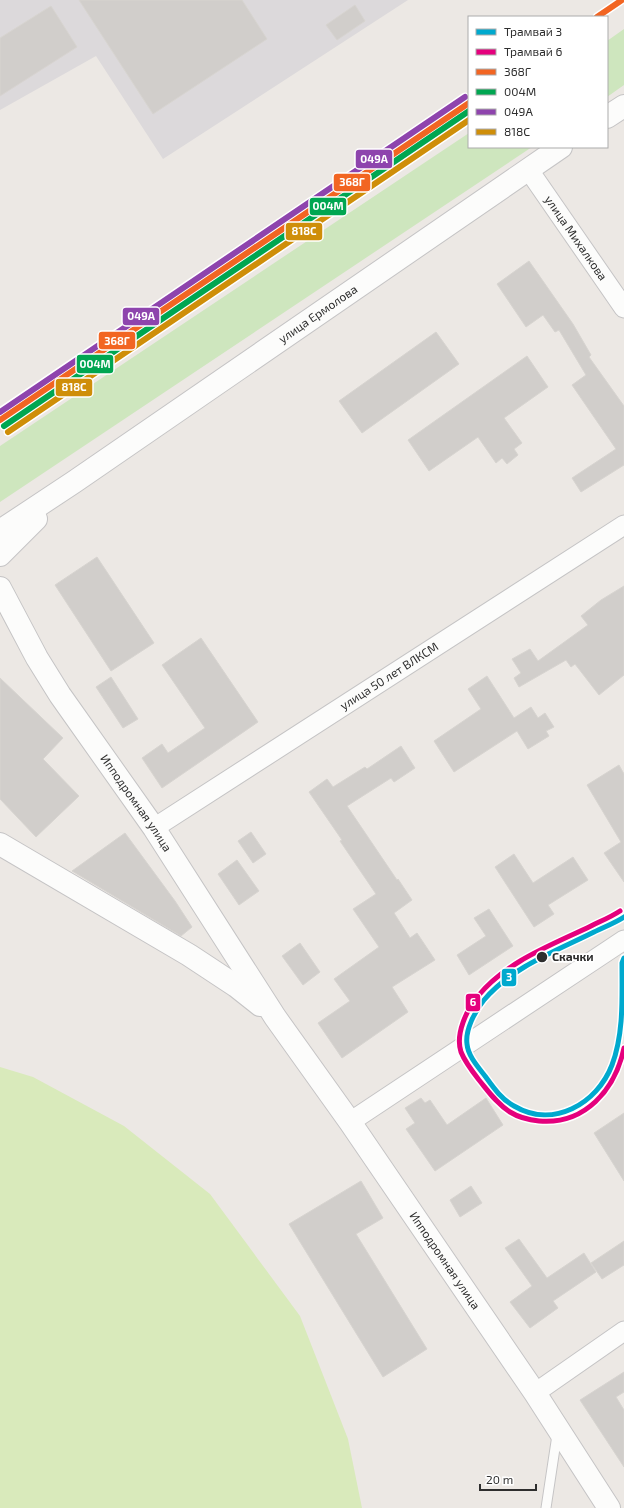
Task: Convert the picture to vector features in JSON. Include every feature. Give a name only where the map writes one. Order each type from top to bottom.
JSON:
[{"type":"street","points":[[608,116],[624,106]]},
{"type":"street","name":"улица Ермолова","points":[[0,530],[74,482],[560,148]]},
{"type":"street","name":"улица Михалкова","points":[[528,169],[624,308]]},
{"type":"street","name":"улица Ермолова","points":[[0,555],[74,482]]},
{"type":"street","name":"улица 50 лет ВЛКСМ","points":[[154,828],[624,525]]},
{"type":"street","name":"Ипподромная улица","points":[[0,588],[37,658],[60,695],[154,828],[275,1017],[350,1122],[535,1393],[609,1508]]},
{"type":"street","name":"Ипподромная улица","points":[[0,844],[189,955],[236,986],[275,1017]]},
{"type":"street","points":[[350,1122],[624,940]]},
{"type":"street","points":[[535,1393],[624,1331]]},
{"type":"lane","points":[[546,1508],[558,1430]]},
{"type":"shaded area","points":[[0,0],[408,0],[163,159],[96,56],[0,110]]},
{"type":"green space","points":[[624,29],[624,85],[608,96],[608,40]]},
{"type":"green space","points":[[468,134],[468,148],[531,148],[0,502],[0,446]]},
{"type":"green space","points":[[0,1067],[33,1077],[124,1126],[210,1194],[300,1316],[348,1439],[362,1508],[0,1508]]},
{"type":"building","points":[[79,0],[242,0],[267,39],[153,114]]},
{"type":"building","points":[[355,5],[365,21],[337,40],[326,25]]},
{"type":"building","points":[[51,6],[77,47],[0,96],[0,38]]},
{"type":"building","points":[[529,261],[573,324],[591,355],[589,357],[624,406],[624,465],[581,492],[572,478],[616,449],[572,385],[586,375],[559,330],[555,332],[543,315],[526,327],[497,284]]},
{"type":"building","points":[[436,332],[459,364],[362,433],[339,401]]},
{"type":"building","points":[[527,356],[548,387],[504,418],[522,443],[514,449],[518,455],[507,464],[502,458],[496,463],[478,437],[429,471],[408,440]]},
{"type":"building","points":[[97,557],[154,643],[111,671],[55,585]]},
{"type":"building","points":[[624,586],[624,675],[599,695],[575,664],[571,667],[566,660],[519,687],[514,678],[521,673],[512,659],[530,649],[538,661],[588,625],[581,616],[601,600]]},
{"type":"building","points":[[201,638],[258,722],[162,788],[142,758],[162,744],[168,753],[205,728],[162,665]]},
{"type":"building","points":[[487,676],[514,718],[531,707],[538,718],[545,713],[554,727],[546,731],[549,736],[528,749],[517,731],[454,772],[434,741],[481,709],[468,689]]},
{"type":"building","points":[[111,677],[138,719],[123,728],[96,687]]},
{"type":"building","points":[[0,678],[63,738],[43,759],[79,796],[36,837],[0,799]]},
{"type":"building","points":[[401,746],[415,768],[394,782],[391,778],[347,806],[412,900],[394,913],[410,938],[417,933],[435,960],[392,987],[408,1012],[342,1058],[318,1023],[350,1001],[334,979],[379,947],[353,909],[376,894],[340,841],[342,840],[309,792],[327,779],[333,787],[365,767],[367,769]]},
{"type":"building","points":[[619,765],[624,774],[624,882],[604,853],[621,842],[587,785]]},
{"type":"building","points":[[251,832],[266,854],[253,863],[238,841]]},
{"type":"building","points":[[125,833],[175,901],[192,927],[181,936],[72,871]]},
{"type":"building","points":[[514,854],[533,883],[573,857],[588,880],[548,905],[554,914],[534,927],[495,867]]},
{"type":"building","points":[[237,860],[259,891],[239,905],[218,874]]},
{"type":"building","points":[[489,909],[513,946],[469,975],[457,955],[486,936],[474,918]]},
{"type":"building","points":[[300,943],[320,972],[303,985],[282,956]]},
{"type":"building","points":[[421,1098],[425,1103],[430,1100],[447,1125],[486,1098],[503,1125],[435,1171],[406,1129],[415,1123],[405,1108]]},
{"type":"building","points":[[624,1113],[624,1181],[594,1133]]},
{"type":"building","points":[[361,1181],[383,1218],[356,1234],[427,1349],[383,1377],[289,1224]]},
{"type":"building","points":[[471,1186],[482,1203],[460,1217],[450,1200]]},
{"type":"building","points":[[519,1239],[547,1278],[584,1253],[596,1272],[553,1301],[558,1308],[530,1328],[510,1302],[532,1286],[505,1248]]},
{"type":"building","points":[[624,1241],[624,1265],[602,1279],[591,1263]]},
{"type":"building","points":[[624,1372],[624,1392],[616,1397],[624,1410],[624,1467],[580,1400]]},
{"type":"tram line","name":"6","points":[[620,911],[546,947],[516,963],[502,973],[474,1001],[463,1022],[460,1045],[461,1052],[476,1077],[501,1105],[516,1115],[539,1121],[555,1121],[570,1117],[584,1111],[595,1102],[605,1091],[613,1078],[620,1063],[624,1048]]},
{"type":"tram line","name":"3","points":[[624,917],[550,953],[521,969],[495,988],[477,1010],[469,1027],[467,1039],[468,1048],[476,1065],[505,1100],[514,1106],[529,1112],[544,1115],[572,1109],[585,1101],[596,1091],[605,1079],[612,1065],[619,1040],[622,1015],[622,963],[624,958]]},
{"type":"transit line","name":"368Г","points":[[598,16],[622,0]]},
{"type":"transit line","name":"049А","points":[[0,412],[465,97]]},
{"type":"transit line","name":"368Г","points":[[0,420],[468,104]]},
{"type":"transit line","name":"004М","points":[[4,426],[468,112]]},
{"type":"transit line","name":"818С","points":[[8,432],[468,121]]},
{"type":"place","name":"Скачки","points":[[542,957]]}]
